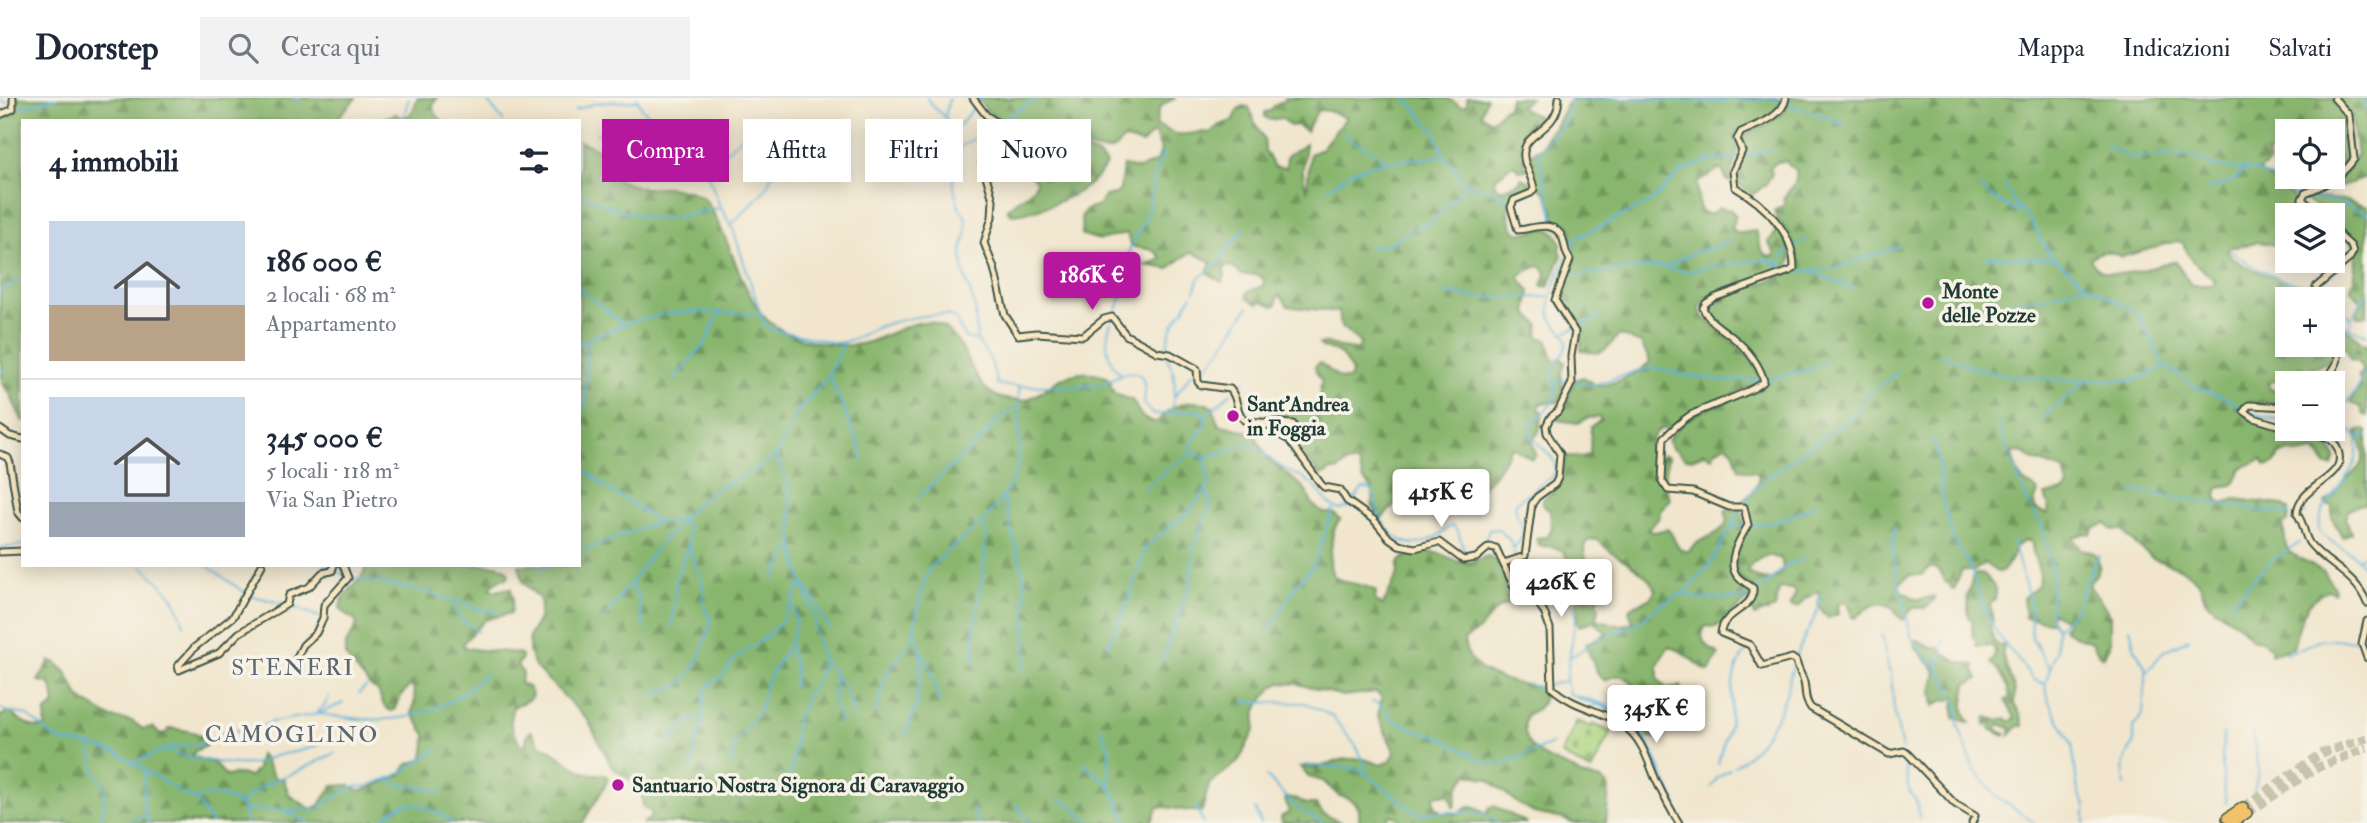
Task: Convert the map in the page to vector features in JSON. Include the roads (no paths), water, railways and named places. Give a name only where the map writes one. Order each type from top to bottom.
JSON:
[{"type":"highway","points":[[2229,820],[2245,810]]},
{"type":"street","points":[[0,114],[13,109],[13,98]]},
{"type":"street","points":[[972,98],[981,110],[998,123],[986,143],[982,162],[993,200],[992,217],[984,243],[994,268],[1005,315],[1018,335],[1036,333],[1083,336],[1104,319],[1112,317],[1126,334],[1160,354],[1170,354],[1197,371],[1201,385],[1232,391],[1238,412],[1245,421],[1293,424],[1292,429],[1264,425],[1261,428],[1264,432],[1278,434],[1289,440],[1324,487],[1340,490],[1350,503],[1374,520],[1389,538],[1399,545],[1415,548],[1439,541],[1463,560],[1476,558],[1487,548],[1493,547],[1506,562],[1518,591],[1534,597],[1544,611],[1550,628],[1552,688],[1564,699],[1612,718],[1634,734],[1679,823]]},
{"type":"street","points":[[1506,562],[1526,554],[1532,505],[1537,497],[1555,484],[1560,454],[1547,433],[1546,426],[1558,411],[1572,383],[1571,356],[1576,332],[1555,300],[1570,260],[1562,236],[1548,226],[1518,230],[1511,206],[1514,200],[1534,190],[1524,152],[1528,141],[1550,124],[1557,112],[1559,98]]},
{"type":"street","points":[[1786,98],[1785,105],[1771,118],[1738,135],[1742,151],[1732,176],[1735,187],[1754,200],[1787,235],[1792,248],[1794,268],[1714,298],[1703,308],[1718,327],[1747,351],[1764,381],[1758,387],[1689,417],[1669,433],[1662,442],[1662,481],[1668,489],[1693,492],[1730,507],[1744,507],[1748,525],[1737,542],[1734,567],[1738,578],[1750,585],[1754,593],[1752,599],[1722,624],[1721,633],[1749,645],[1762,666],[1792,659],[1796,662],[1803,679],[1806,702],[1811,708],[1889,754],[1904,751],[1955,804],[1975,816],[1972,823]]},
{"type":"street","points":[[2306,203],[2302,199],[2305,193],[2342,174],[2354,159],[2350,115],[2334,98]]},
{"type":"street","points":[[2345,240],[2353,252],[2345,262]]},
{"type":"street","points":[[2316,287],[2332,273]]},
{"type":"street","points":[[2275,406],[2249,405],[2244,411],[2254,418],[2275,425]]},
{"type":"street","points":[[0,429],[10,436],[21,439]]},
{"type":"street","points":[[2332,441],[2338,450],[2339,464],[2314,487],[2296,511],[2304,524],[2308,540],[2350,576],[2367,603]]},
{"type":"street","points":[[0,454],[8,458],[10,463],[18,512],[21,516]]},
{"type":"street","points":[[0,552],[21,551]]},
{"type":"street","points":[[260,567],[233,617],[195,646],[179,664],[179,670],[219,653],[242,632],[287,604],[289,595],[309,587],[322,573],[332,571],[333,567]]},
{"type":"street","points":[[293,665],[303,645],[316,633],[323,618],[324,605],[348,578],[344,567]]},
{"type":"street","points":[[2367,621],[2362,643],[2367,658]]},
{"type":"waterway","points":[[16,106],[22,107],[56,98]]},
{"type":"waterway","points":[[294,98],[300,103]]},
{"type":"waterway","points":[[403,119],[409,98]]},
{"type":"waterway","points":[[485,98],[501,119]]},
{"type":"waterway","points":[[637,98],[642,108],[709,177],[719,204],[733,229],[763,321],[770,329],[836,343],[895,322],[939,315],[955,318],[965,338],[976,340]]},
{"type":"waterway","points":[[927,98],[946,119]]},
{"type":"waterway","points":[[945,118],[949,98]]},
{"type":"waterway","points":[[963,121],[982,98]]},
{"type":"waterway","points":[[1005,119],[1037,98]]},
{"type":"waterway","points":[[1406,98],[1435,131],[1445,158],[1464,183],[1489,190],[1511,202]]},
{"type":"waterway","points":[[1569,255],[1573,249],[1573,241],[1554,220],[1538,154],[1549,138],[1565,123],[1570,98]]},
{"type":"waterway","points":[[1569,101],[1618,98],[1700,102],[1773,99],[1845,125]]},
{"type":"waterway","points":[[1708,101],[1717,98]]},
{"type":"waterway","points":[[2361,98],[2367,107]]},
{"type":"waterway","points":[[0,100],[11,105]]},
{"type":"waterway","points":[[575,110],[596,103],[636,101]]},
{"type":"waterway","points":[[597,134],[602,133]]},
{"type":"waterway","points":[[1343,135],[1388,160]]},
{"type":"waterway","points":[[729,148],[743,136]]},
{"type":"waterway","points":[[963,145],[977,136]]},
{"type":"waterway","points":[[2105,145],[2132,158],[2182,155],[2194,157],[2215,167],[2253,170],[2275,179],[2299,198]]},
{"type":"waterway","points":[[1742,157],[1771,149]]},
{"type":"waterway","points":[[1127,264],[1130,248],[1147,217],[1155,171],[1164,152]]},
{"type":"waterway","points":[[1328,187],[1366,166],[1442,156]]},
{"type":"waterway","points":[[1573,240],[1652,201],[1680,172],[1711,160],[1737,158]]},
{"type":"waterway","points":[[2208,189],[2231,182],[2244,171]]},
{"type":"waterway","points":[[732,224],[765,190],[769,182]]},
{"type":"waterway","points":[[954,182],[959,206],[966,219],[962,250],[963,269],[975,307],[977,340],[991,361],[997,384],[1096,386],[1123,374],[1137,373],[1145,386],[1144,404],[1153,415],[1200,411],[1205,419],[1205,426],[1190,444],[1200,456],[1245,445],[1252,446],[1309,482],[1339,510],[1349,507],[1362,489],[1369,489],[1388,530],[1408,543],[1425,542],[1452,525],[1458,531],[1465,554],[1469,556],[1483,545],[1489,530],[1498,529],[1510,540],[1524,586],[1570,598],[1576,615],[1566,681],[1569,694],[1579,698]]},
{"type":"waterway","points":[[2004,184],[2031,221],[2048,252],[2087,285],[2139,314],[2165,367],[2195,387],[2226,398],[2243,409]]},
{"type":"waterway","points":[[1369,248],[1393,242],[1431,222],[1466,186]]},
{"type":"waterway","points":[[1980,187],[1997,201],[2020,212]]},
{"type":"waterway","points":[[581,195],[646,217],[676,217],[720,208]]},
{"type":"waterway","points":[[2305,198],[2336,201],[2367,214]]},
{"type":"waterway","points":[[1514,204],[1519,209]]},
{"type":"waterway","points":[[1520,214],[1520,223],[1526,226]]},
{"type":"waterway","points":[[1535,225],[1553,221]]},
{"type":"waterway","points":[[1195,291],[1199,278],[1219,263],[1222,255],[1244,229]]},
{"type":"waterway","points":[[1792,248],[1807,239]]},
{"type":"waterway","points":[[1668,266],[1697,251],[1731,240]]},
{"type":"waterway","points":[[1792,272],[1836,268],[1899,246]]},
{"type":"waterway","points":[[1778,262],[1788,251]]},
{"type":"waterway","points":[[2231,251],[2256,268],[2287,282],[2310,287]]},
{"type":"waterway","points":[[1531,436],[1532,423],[1554,400],[1556,389],[1553,372],[1567,342],[1551,317],[1550,309],[1553,291],[1567,257]]},
{"type":"waterway","points":[[1986,257],[2055,259]]},
{"type":"waterway","points":[[1566,276],[1657,266],[1687,272],[1718,265],[1768,260],[1790,270]]},
{"type":"waterway","points":[[1122,294],[1127,265]]},
{"type":"waterway","points":[[1813,272],[1854,289]]},
{"type":"waterway","points":[[0,291],[21,279]]},
{"type":"waterway","points":[[2007,304],[2045,297],[2086,284]]},
{"type":"waterway","points":[[581,290],[624,325]]},
{"type":"waterway","points":[[2367,292],[2349,328],[2367,335]]},
{"type":"waterway","points":[[1445,293],[1483,298],[1551,297]]},
{"type":"waterway","points":[[1183,311],[1192,295]]},
{"type":"waterway","points":[[1114,317],[1122,296]]},
{"type":"waterway","points":[[1200,369],[1209,364],[1221,349],[1248,307]]},
{"type":"waterway","points":[[581,342],[615,328],[664,314],[706,312],[760,315]]},
{"type":"waterway","points":[[674,379],[706,342],[722,312]]},
{"type":"waterway","points":[[1167,352],[1171,331],[1181,313]]},
{"type":"waterway","points":[[2345,313],[2351,318]]},
{"type":"waterway","points":[[1564,333],[1602,316]]},
{"type":"waterway","points":[[1111,323],[1108,337],[1109,357],[1121,374]]},
{"type":"waterway","points":[[584,343],[586,408]]},
{"type":"waterway","points":[[603,620],[658,546],[698,502],[777,455],[795,415],[829,375],[843,343]]},
{"type":"waterway","points":[[1940,354],[1974,368],[2011,376],[2064,380],[2136,380],[2164,367]]},
{"type":"waterway","points":[[1166,356],[1171,366]]},
{"type":"waterway","points":[[1765,380],[1813,368],[1826,360]]},
{"type":"waterway","points":[[0,374],[8,367]]},
{"type":"waterway","points":[[1574,381],[1594,385],[1639,370],[1655,368],[1728,381],[1762,380]]},
{"type":"waterway","points":[[1170,413],[1175,391],[1172,369]]},
{"type":"waterway","points":[[2345,403],[2354,394],[2367,369]]},
{"type":"waterway","points":[[1189,376],[1195,372]]},
{"type":"waterway","points":[[1744,505],[1764,480],[1845,421],[1872,390],[1898,373]]},
{"type":"waterway","points":[[829,375],[860,447],[863,461]]},
{"type":"waterway","points":[[1175,396],[1188,378]]},
{"type":"waterway","points":[[1235,390],[1245,381]]},
{"type":"waterway","points":[[1556,382],[1571,381]]},
{"type":"waterway","points":[[2040,420],[2084,382]]},
{"type":"waterway","points":[[877,712],[880,693],[888,673],[911,641],[928,571],[981,523],[1010,485],[1018,459],[1020,385]]},
{"type":"waterway","points":[[1206,415],[1231,393]]},
{"type":"waterway","points":[[918,497],[985,435],[997,420],[1017,408]]},
{"type":"waterway","points":[[2252,413],[2275,420]]},
{"type":"waterway","points":[[1997,420],[2028,503],[2043,528],[2052,570],[2051,620],[2056,627]]},
{"type":"waterway","points":[[2345,427],[2356,437],[2357,451],[2348,474],[2325,507],[2320,518],[2319,531],[2354,555],[2360,561],[2367,577]]},
{"type":"waterway","points":[[2358,439],[2367,435]]},
{"type":"waterway","points":[[1514,548],[1522,534],[1516,502],[1553,476],[1555,470],[1550,455],[1532,437]]},
{"type":"waterway","points":[[1933,439],[1939,460],[1943,501],[1953,540],[1969,564],[1987,615],[1999,636],[2034,680],[2045,684]]},
{"type":"waterway","points":[[1144,490],[1168,468],[1193,453]]},
{"type":"waterway","points":[[777,456],[789,488],[794,548],[810,607],[816,619],[815,632],[822,657],[819,678],[805,697],[797,716],[792,768],[782,789]]},
{"type":"waterway","points":[[1108,645],[1126,607],[1146,547],[1187,513],[1207,489],[1209,483],[1205,458]]},
{"type":"waterway","points":[[585,470],[604,486],[658,521]]},
{"type":"waterway","points":[[1164,659],[1189,588],[1194,547],[1211,503],[1206,491]]},
{"type":"waterway","points":[[2132,491],[2290,514]]},
{"type":"waterway","points":[[1003,497],[1025,581],[1026,653],[1022,671]]},
{"type":"waterway","points":[[1732,526],[1776,521],[1816,504]]},
{"type":"waterway","points":[[1269,631],[1296,585],[1314,565],[1333,510]]},
{"type":"waterway","points":[[1571,657],[1599,639],[1637,623],[1662,604],[1688,590],[1710,564],[1741,510]]},
{"type":"waterway","points":[[2299,513],[2306,513]]},
{"type":"waterway","points":[[581,551],[649,525],[681,519]]},
{"type":"waterway","points":[[653,697],[660,691],[678,686],[687,678],[698,660],[710,627],[702,581],[690,550],[687,526],[682,520]]},
{"type":"waterway","points":[[975,663],[975,628],[985,558],[985,523]]},
{"type":"waterway","points":[[1894,527],[1893,555],[1911,636],[1942,674],[1958,704],[1958,725],[1974,770],[1996,796],[2035,823]]},
{"type":"waterway","points":[[2013,542],[2030,602],[2032,638],[2050,669]]},
{"type":"waterway","points":[[2230,605],[2271,561],[2300,543]]},
{"type":"waterway","points":[[773,579],[793,544]]},
{"type":"waterway","points":[[0,548],[21,545]]},
{"type":"waterway","points":[[672,626],[676,580],[688,545]]},
{"type":"waterway","points":[[2359,558],[2367,552]]},
{"type":"waterway","points":[[2085,823],[2085,805],[2078,792],[2072,744],[2049,702],[2045,684],[2056,651],[2057,628],[2078,607],[2083,588],[2099,555]]},
{"type":"waterway","points":[[1755,590],[1767,584],[1786,565],[1803,559]]},
{"type":"waterway","points":[[143,567],[172,597],[184,625]]},
{"type":"waterway","points":[[209,567],[244,592]]},
{"type":"waterway","points":[[327,567],[344,575]]},
{"type":"waterway","points":[[540,571],[546,567]]},
{"type":"waterway","points":[[350,577],[428,592],[454,603],[462,620],[478,632]]},
{"type":"waterway","points":[[632,583],[638,597],[644,628]]},
{"type":"waterway","points":[[693,769],[695,745],[702,726],[705,691],[710,684],[722,677],[735,659],[767,636],[782,621],[802,583]]},
{"type":"waterway","points":[[804,585],[830,629]]},
{"type":"waterway","points":[[1683,594],[1701,599],[1745,598],[1750,592]]},
{"type":"waterway","points":[[249,595],[284,604]]},
{"type":"waterway","points":[[1818,609],[1821,596]]},
{"type":"waterway","points":[[454,603],[459,600],[479,610],[499,612]]},
{"type":"waterway","points":[[730,765],[735,743],[760,709],[767,682],[792,639],[796,620],[793,605]]},
{"type":"waterway","points":[[289,606],[320,617]]},
{"type":"waterway","points":[[1809,630],[1817,611]]},
{"type":"waterway","points":[[2125,786],[2123,765],[2134,741],[2134,727],[2143,713],[2146,679],[2146,668],[2135,649],[2130,628]]},
{"type":"waterway","points":[[905,734],[916,707],[921,668],[920,644],[914,630]]},
{"type":"waterway","points":[[1796,657],[1807,632]]},
{"type":"waterway","points":[[1882,635],[1891,672],[1894,709],[1902,749]]},
{"type":"waterway","points":[[2147,672],[2163,652],[2189,639]]},
{"type":"waterway","points":[[2286,654],[2321,640],[2361,640]]},
{"type":"waterway","points":[[1937,667],[1943,654],[1943,641]]},
{"type":"waterway","points":[[790,647],[795,669],[794,687]]},
{"type":"waterway","points":[[1718,764],[1729,727],[1734,676],[1748,649]]},
{"type":"waterway","points":[[921,650],[931,670],[939,702]]},
{"type":"waterway","points":[[824,659],[848,695],[854,716]]},
{"type":"waterway","points":[[1787,689],[1794,662]]},
{"type":"waterway","points":[[321,714],[368,719],[409,717],[447,702],[486,674]]},
{"type":"waterway","points":[[834,677],[834,695],[840,724]]},
{"type":"waterway","points":[[1528,684],[1539,688],[1564,681]]},
{"type":"waterway","points":[[359,693],[366,687]]},
{"type":"waterway","points":[[1735,766],[1753,751],[1767,733],[1787,691]]},
{"type":"waterway","points":[[318,712],[329,696]]},
{"type":"waterway","points":[[1579,698],[1603,705],[1634,724],[1651,750],[1675,804]]},
{"type":"waterway","points":[[1244,702],[1305,703],[1332,716],[1356,746],[1366,766],[1365,772]]},
{"type":"waterway","points":[[1372,702],[1377,703],[1394,720],[1419,732],[1436,735],[1484,762],[1495,764],[1511,761],[1554,743]]},
{"type":"waterway","points":[[1592,708],[1597,702]]},
{"type":"waterway","points":[[132,763],[171,747],[197,745],[226,732],[259,728],[271,722],[318,714],[343,703]]},
{"type":"waterway","points":[[0,708],[27,715],[64,742],[85,744],[118,753],[188,797],[220,796],[244,809]]},
{"type":"waterway","points":[[667,743],[688,721],[701,718]]},
{"type":"waterway","points":[[1101,728],[1109,749],[1110,786],[1128,823]]},
{"type":"waterway","points":[[2252,731],[2259,770],[2253,795]]},
{"type":"waterway","points":[[2223,734],[2222,766],[2226,803]]},
{"type":"waterway","points":[[164,750],[210,761],[248,764],[320,744]]},
{"type":"waterway","points":[[91,748],[94,770],[106,789],[98,823]]},
{"type":"waterway","points":[[283,810],[317,809],[351,787],[367,786],[395,776],[438,749]]},
{"type":"waterway","points":[[239,804],[264,785],[335,753]]},
{"type":"waterway","points":[[1083,762],[1110,786]]},
{"type":"waterway","points":[[1304,765],[1353,768],[1365,773],[1421,814],[1474,812],[1485,814],[1498,823]]},
{"type":"waterway","points":[[1905,766],[1909,790],[1916,800],[1920,820]]},
{"type":"waterway","points":[[1711,787],[1718,777],[1730,769]]},
{"type":"waterway","points":[[145,770],[144,804],[148,823]]},
{"type":"waterway","points":[[1266,776],[1295,806],[1322,823]]},
{"type":"waterway","points":[[386,779],[397,784],[443,791]]},
{"type":"waterway","points":[[1058,799],[1071,805],[1090,823]]},
{"type":"waterway","points":[[197,801],[211,823]]},
{"type":"waterway","points":[[1016,804],[1030,823]]},
{"type":"waterway","points":[[376,823],[406,805],[435,811],[453,823]]},
{"type":"waterway","points":[[1196,806],[1203,823]]},
{"type":"waterway","points":[[972,808],[978,823]]},
{"type":"waterway","points":[[245,809],[281,810]]},
{"type":"waterway","points":[[1255,809],[1261,823]]},
{"type":"waterway","points":[[244,810],[246,823]]},
{"type":"waterway","points":[[286,811],[309,823]]},
{"type":"waterway","points":[[132,823],[144,812]]},
{"type":"waterway","points":[[392,823],[404,823]]},
{"type":"tunnel","points":[[2243,807],[2322,753],[2367,738]]},
{"type":"tunnel","points":[[2247,813],[2316,768],[2367,748]]},
{"type":"place","name":"Monte delle Pozze","points":[[1928,303]]},
{"type":"place","name":"Sant'Andrea in Foggia","points":[[1233,416]]},
{"type":"place","name":"Santuario Nostra Signora di Caravaggio","points":[[618,785]]},
{"type":"district","name":"STENERI","points":[[293,667]]},
{"type":"district","name":"CAMOGLINO","points":[[292,734]]}]
